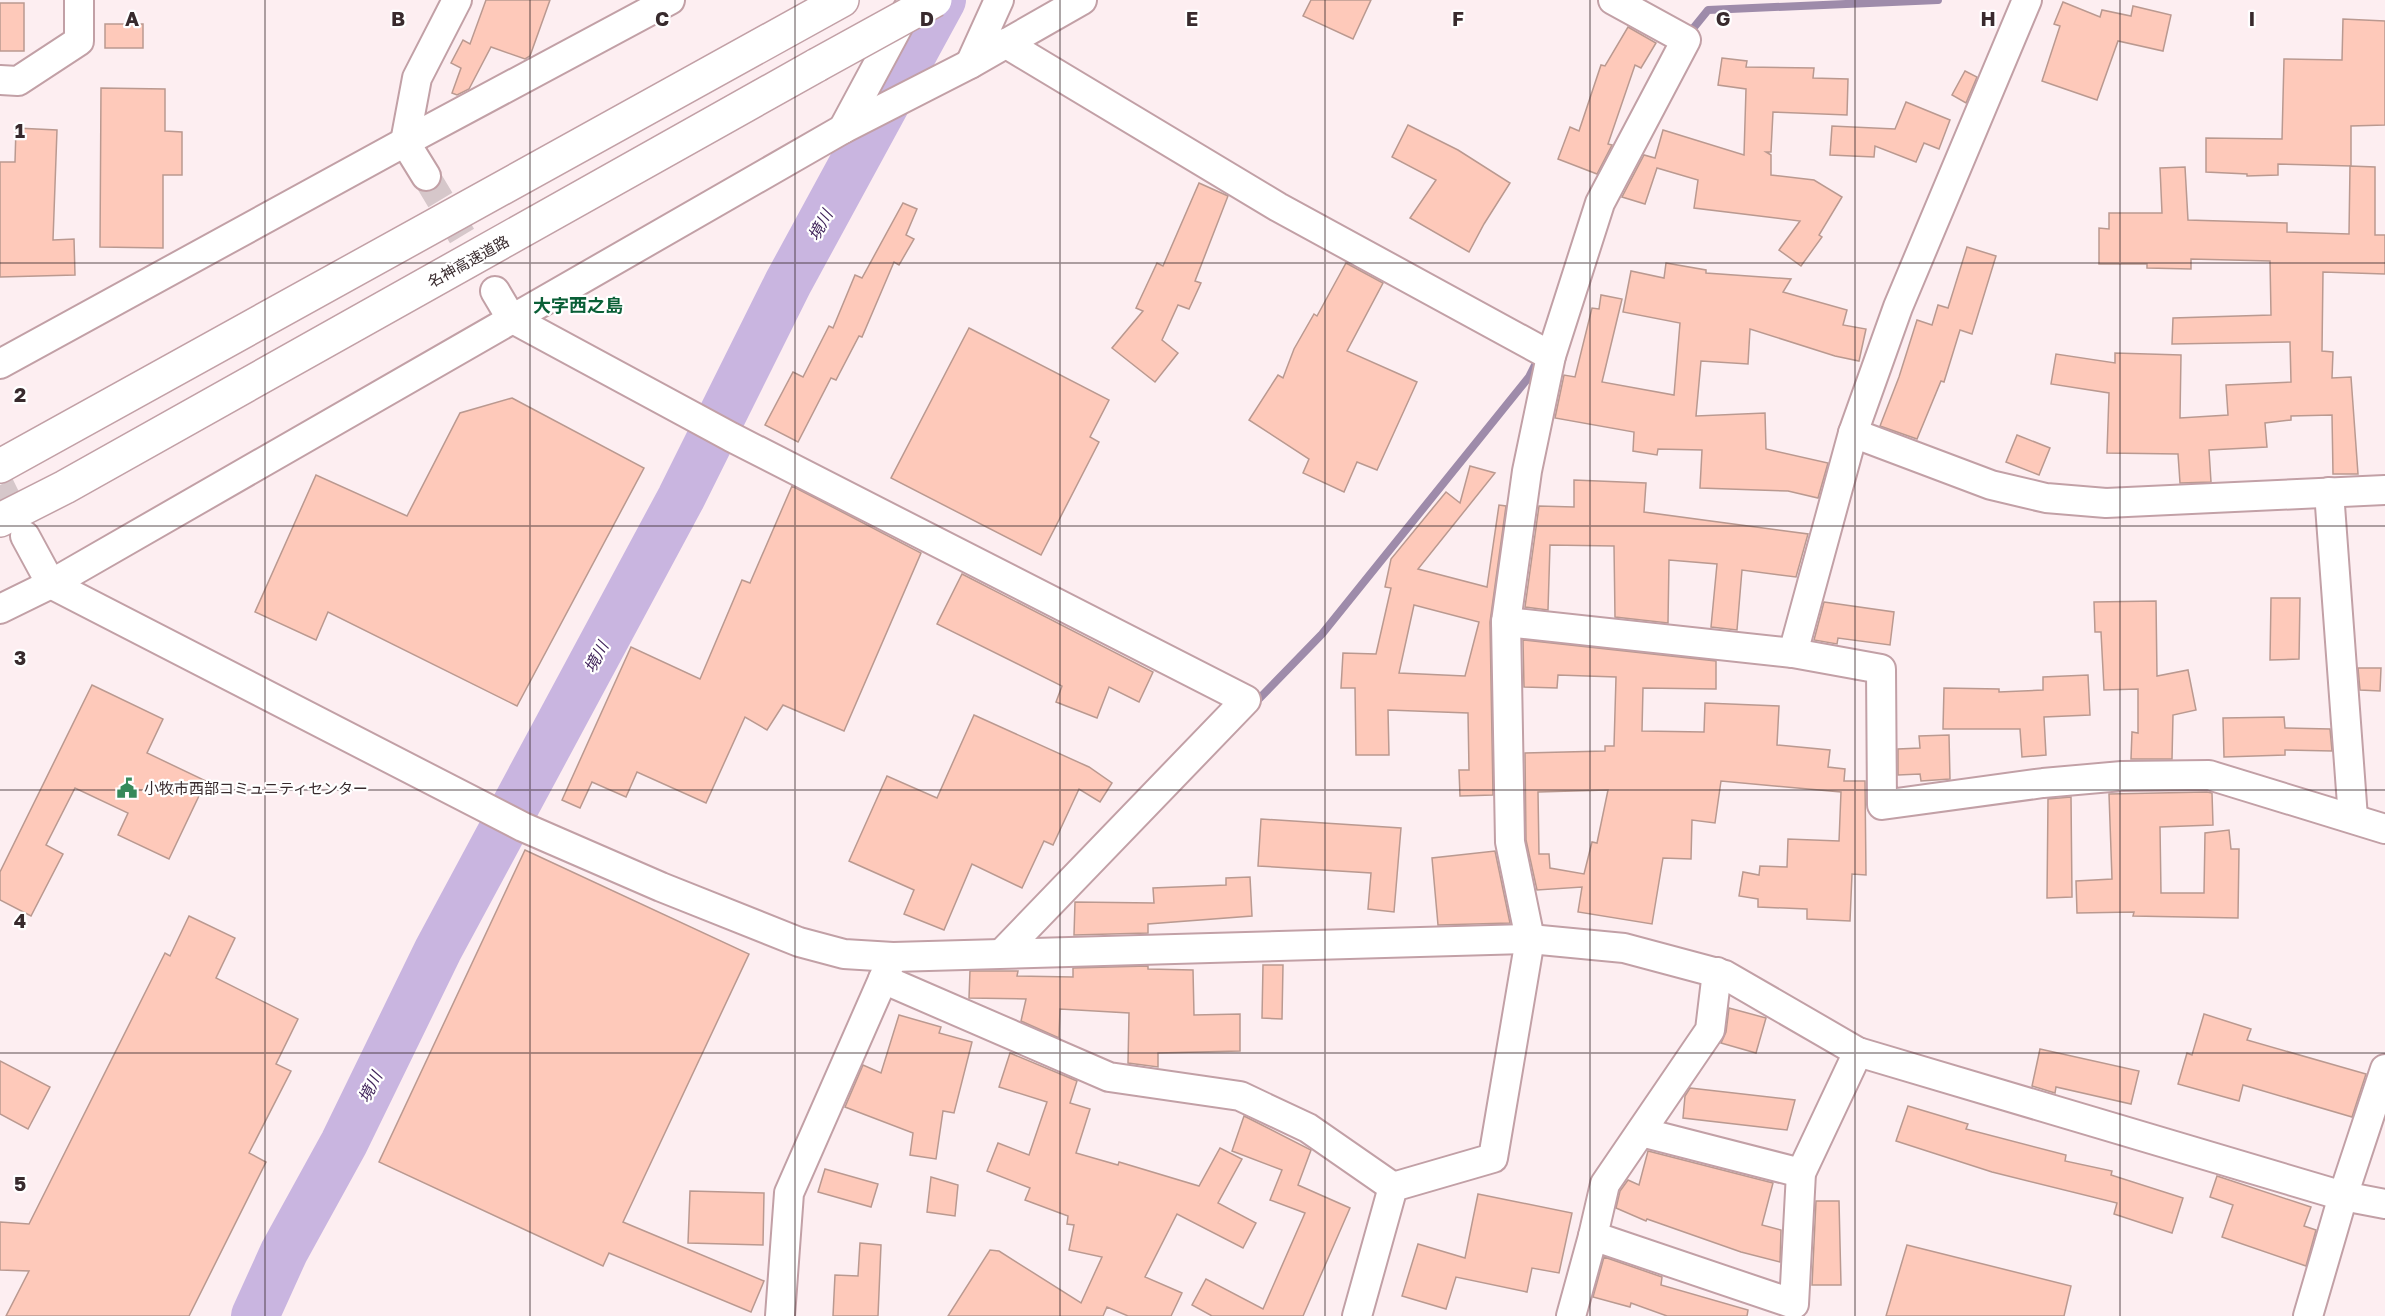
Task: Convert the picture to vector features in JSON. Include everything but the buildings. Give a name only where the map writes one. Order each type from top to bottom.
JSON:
[{"type":"highway","points":[[0,466],[842,0]]},
{"type":"highway","name":"名神高速道路","points":[[12,528],[64,487],[935,0]]},
{"type":"street","points":[[0,80],[18,81],[79,41],[79,0]]},
{"type":"street","points":[[426,176],[405,141],[417,78],[457,0]]},
{"type":"street","points":[[0,364],[405,141],[670,0]]},
{"type":"street","points":[[843,129],[912,0]]},
{"type":"street","points":[[963,67],[999,0]]},
{"type":"street","points":[[0,609],[51,584],[843,129],[963,67],[1082,0]]},
{"type":"street","points":[[1393,1187],[1493,1158],[1530,939],[1510,842],[1506,622],[1527,471],[1551,356],[1600,203],[1686,40],[1613,0]]},
{"type":"street","points":[[1793,653],[1853,433],[1898,307],[2027,0]]},
{"type":"street","points":[[1005,43],[1278,207],[1551,356]]},
{"type":"street","points":[[495,291],[511,318],[731,437],[1246,700],[1003,952]]},
{"type":"street","points":[[1853,433],[1991,485],[2046,498],[2106,503],[2385,490]]},
{"type":"street","points":[[2329,492],[2353,818]]},
{"type":"street","points":[[12,528],[51,584],[523,827],[661,887],[799,942],[888,968],[1109,1077],[1240,1096],[1308,1128],[1393,1187]]},
{"type":"street","points":[[1506,622],[1793,653],[1881,669],[1882,804],[2043,783],[2122,776],[2209,775],[2385,829]]},
{"type":"street","points":[[888,968],[1003,952],[1530,939],[1624,948],[1716,972],[1858,1052],[2343,1196],[2385,1204]]},
{"type":"street","points":[[780,1316],[789,1193],[888,968]]},
{"type":"street","points":[[1571,1316],[1605,1184],[1710,1029],[1716,972]]},
{"type":"street","points":[[1593,1236],[1794,1304],[1801,1173],[1858,1052]]},
{"type":"street","points":[[2308,1316],[2343,1196],[2385,1069]]},
{"type":"street","points":[[1641,1132],[1801,1173]]},
{"type":"street","points":[[1357,1316],[1393,1187]]},
{"type":"waterway","name":"境川","points":[[255,1316],[284,1252],[344,1143],[438,950],[681,498],[788,283],[942,0]]},
{"type":"waterway","points":[[1687,36],[1708,10],[1938,0]]},
{"type":"waterway","points":[[1252,706],[1322,634],[1529,377],[1539,357]]},
{"type":"tunnel","points":[[426,176],[495,291]]},
{"type":"tunnel","points":[[0,485],[24,534]]},
{"type":"place","name":"小牧市西部コミュニティセンター","points":[[127,788]]},
{"type":"district","name":"大字西之島","points":[[578,305]]}]
